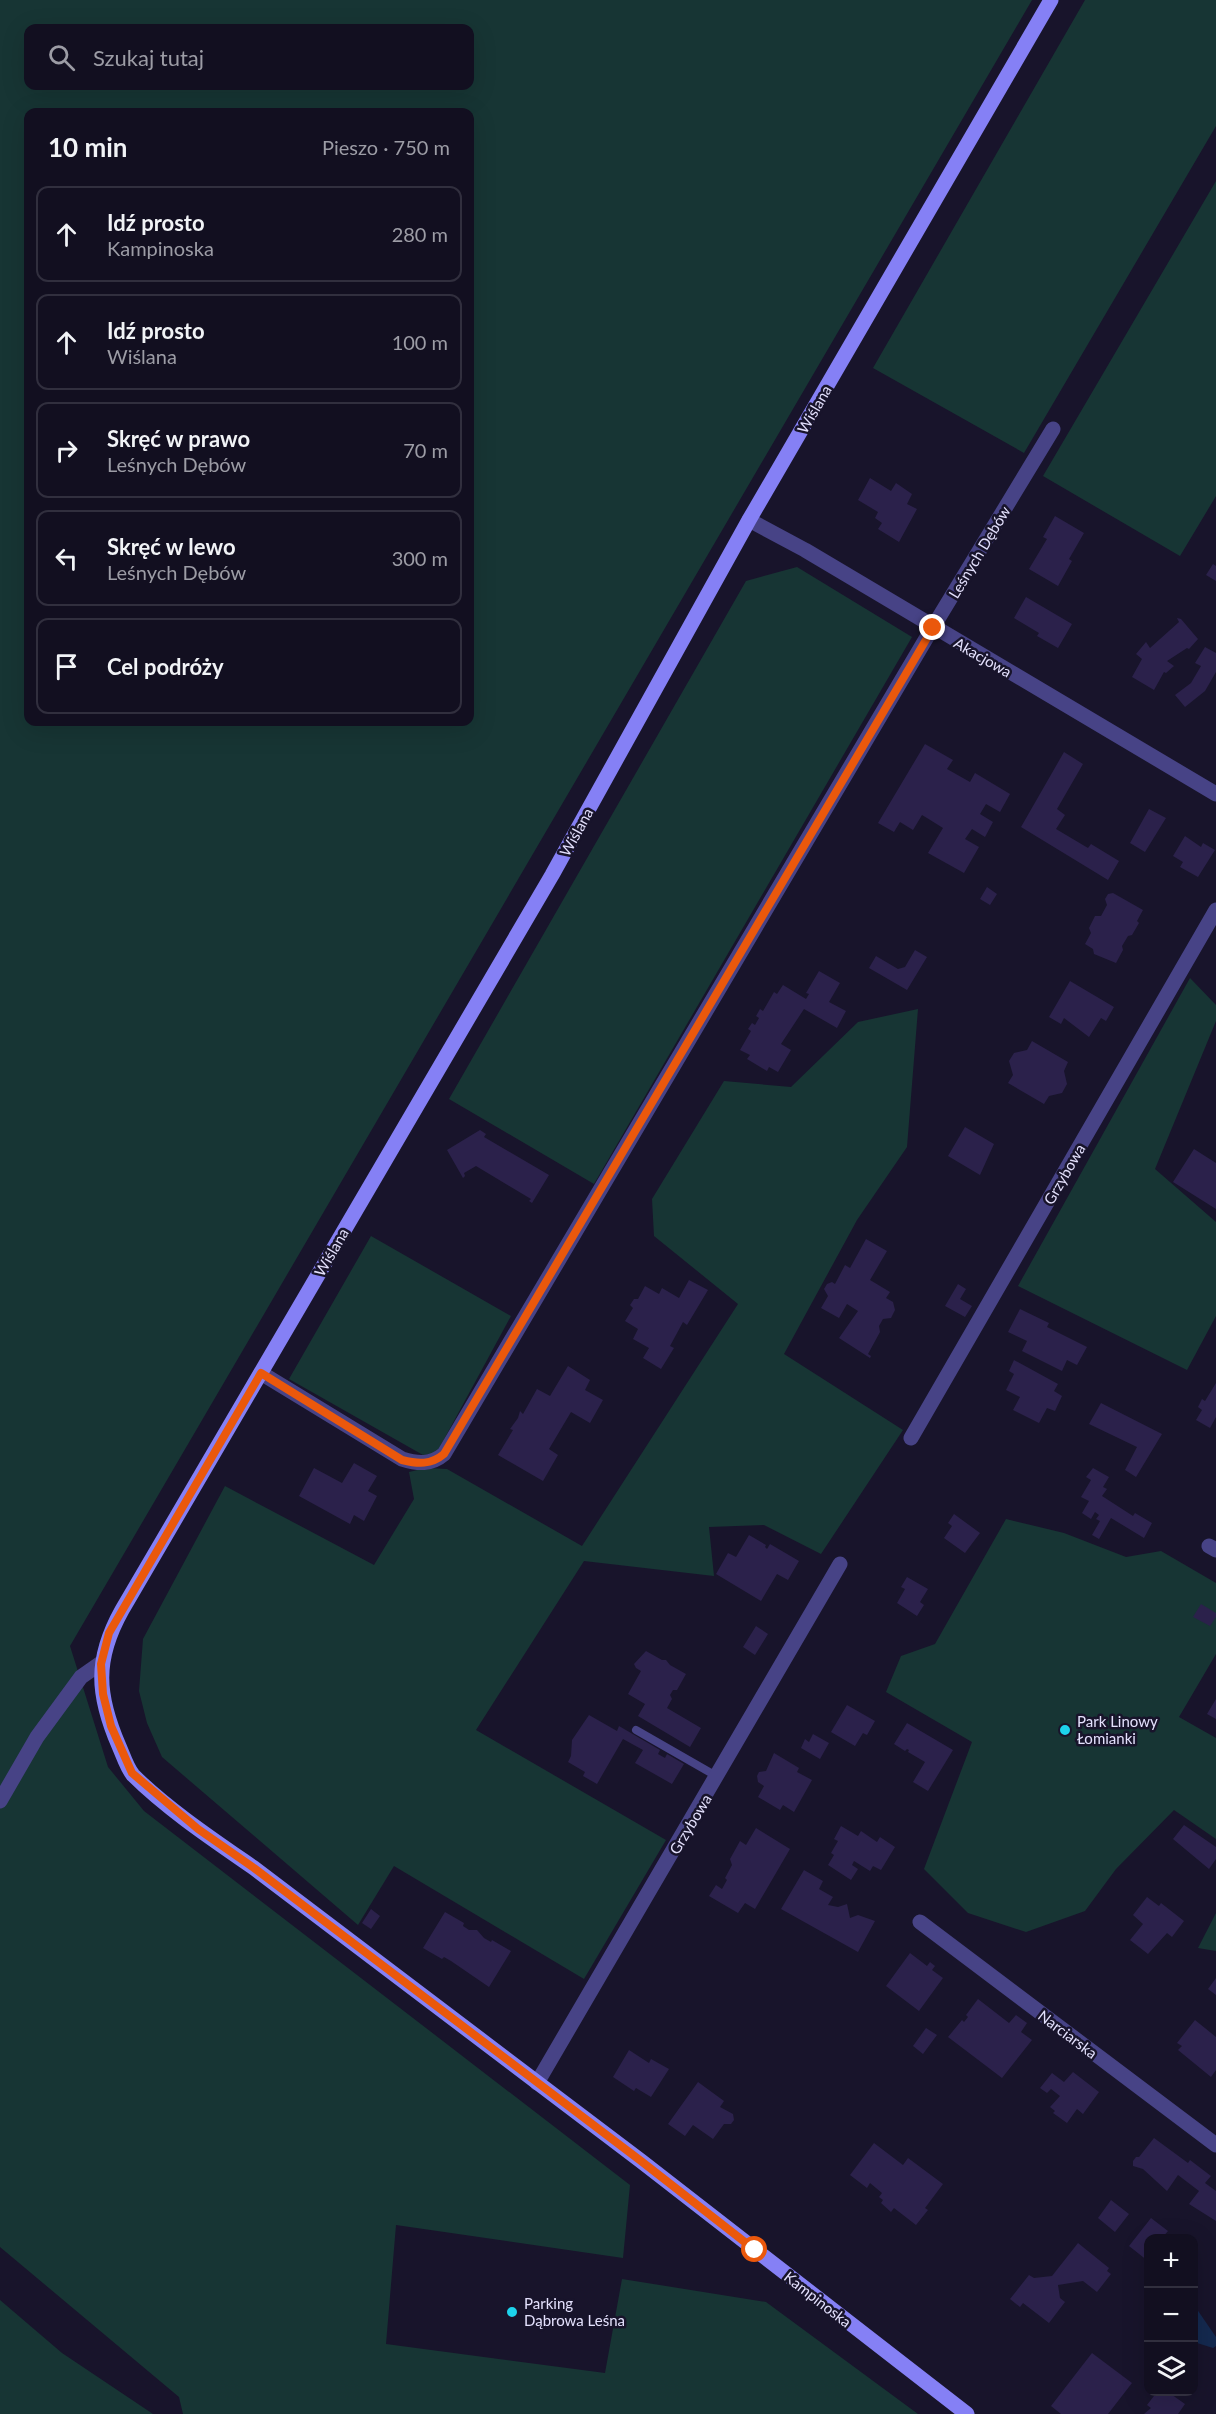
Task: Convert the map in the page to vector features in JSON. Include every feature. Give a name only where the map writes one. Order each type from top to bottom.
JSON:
[{"type":"main road","name":"Wiślana","points":[[101,1664],[109,1633],[552,875],[749,520],[1051,0]]},
{"type":"main road","name":"Kampinoska","points":[[101,1664],[103,1694],[111,1726],[132,1773],[198,1829],[254,1868],[641,2161],[967,2414]]},
{"type":"street","name":"Leśnych Dębów","points":[[261,1373],[402,1460],[416,1463],[436,1461],[444,1454],[1053,429]]},
{"type":"street","name":"Akacjowa","points":[[749,520],[805,550],[1216,794]]},
{"type":"street","name":"Grzybowa","points":[[911,1438],[1216,910]]},
{"type":"street","name":"Grzybowa","points":[[537,2083],[718,1777],[840,1564]]},
{"type":"street","points":[[0,1801],[37,1737],[81,1677],[101,1664]]},
{"type":"street","name":"Narciarska","points":[[920,1922],[1216,2145]]},
{"type":"lane","points":[[636,1730],[718,1777]]},
{"type":"green space","points":[[0,0],[1032,0],[70,1646],[108,1767],[144,1811],[630,2185],[623,2258],[396,2225],[386,2344],[605,2373],[622,2279],[766,2302],[918,2414],[183,2414],[179,2397],[0,2247]]},
{"type":"green space","points":[[1085,0],[1216,0],[1216,126],[1024,453],[873,368]]},
{"type":"green space","points":[[1216,181],[1216,496],[1180,556],[1043,476]]},
{"type":"green space","points":[[797,567],[912,637],[594,1184],[449,1099],[746,581]]},
{"type":"green space","points":[[1190,978],[1216,1005],[1216,1021],[1155,1169],[1216,1222],[1216,1316],[1187,1370],[1018,1286]]},
{"type":"green space","points":[[918,1009],[907,1147],[857,1220],[784,1354],[903,1430],[821,1554],[764,1525],[709,1527],[714,1576],[584,1561],[476,1730],[666,1840],[584,1979],[394,1866],[358,1925],[162,1757],[147,1723],[139,1691],[143,1639],[225,1486],[374,1565],[414,1499],[409,1472],[426,1468],[447,1469],[582,1546],[738,1304],[654,1236],[652,1199],[724,1081],[791,1087],[858,1022]]},
{"type":"green space","points":[[371,1236],[511,1316],[436,1454],[423,1455],[289,1379]]},
{"type":"green space","name":"Park Linowy Łomianki","points":[[1006,1519],[1064,1533],[1126,1557],[1161,1551],[1216,1583],[1216,1654],[1179,1717],[1216,1738],[1216,1839],[1174,1810],[1116,1869],[1085,1911],[1026,1932],[968,1913],[924,1869],[972,1742],[886,1692],[901,1656],[935,1644]]},
{"type":"green space","points":[[1216,1913],[1216,1951],[1198,1948]]},
{"type":"green space","points":[[0,2300],[62,2353],[153,2414],[0,2414]]},
{"type":"water","points":[[1198,2311],[1216,2337],[1216,2346],[1213,2348],[1198,2343]]},
{"type":"building","points":[[870,478],[891,491],[896,483],[912,494],[907,504],[917,509],[899,542],[878,529],[882,523],[875,518],[878,512],[858,500]]},
{"type":"building","points":[[1055,516],[1084,533],[1069,559],[1072,561],[1058,586],[1029,569],[1047,539],[1043,537]]},
{"type":"building","points":[[1213,564],[1216,566],[1216,581],[1206,575]]},
{"type":"building","points":[[1026,597],[1072,624],[1058,648],[1037,636],[1039,633],[1014,618]]},
{"type":"building","points":[[1177,618],[1181,619],[1198,639],[1189,649],[1187,648],[1167,661],[1174,666],[1166,673],[1164,672],[1154,690],[1132,677],[1142,659],[1136,654],[1146,642],[1150,648],[1179,622]]},
{"type":"building","points":[[1205,647],[1216,653],[1216,672],[1205,691],[1185,707],[1175,695],[1191,683],[1201,666],[1195,663]]},
{"type":"building","points":[[925,744],[953,760],[947,769],[970,782],[975,773],[1010,794],[1000,812],[986,804],[980,814],[993,822],[985,837],[972,829],[965,839],[979,847],[964,873],[928,853],[943,828],[922,815],[913,830],[900,822],[894,832],[878,823]]},
{"type":"building","points":[[1064,752],[1083,764],[1057,809],[1065,815],[1056,829],[1088,848],[1091,844],[1119,861],[1108,880],[1021,827]]},
{"type":"building","points":[[1149,809],[1166,818],[1145,852],[1130,843]]},
{"type":"building","points":[[1185,836],[1201,847],[1203,843],[1215,850],[1198,877],[1180,867],[1183,862],[1173,856]]},
{"type":"building","points":[[987,887],[997,894],[990,905],[980,899]]},
{"type":"building","points":[[1113,893],[1143,910],[1132,935],[1128,936],[1122,946],[1123,950],[1116,963],[1094,954],[1093,949],[1085,944],[1091,933],[1089,928],[1095,916],[1101,916],[1107,905],[1105,899],[1108,894]]},
{"type":"building","points":[[915,950],[927,957],[907,990],[869,968],[876,956],[898,969],[905,967]]},
{"type":"building","points":[[819,971],[840,983],[829,1002],[846,1011],[837,1028],[804,1009],[781,1044],[791,1050],[778,1072],[769,1067],[767,1071],[747,1059],[750,1055],[740,1050],[751,1031],[748,1029],[752,1023],[755,1025],[759,1018],[756,1016],[760,1009],[763,1011],[774,992],[777,994],[783,985],[806,999],[809,994],[806,993]]},
{"type":"building","points":[[1070,981],[1114,1007],[1106,1021],[1101,1018],[1089,1037],[1064,1018],[1061,1024],[1049,1017]]},
{"type":"building","points":[[1032,1041],[1068,1062],[1064,1071],[1067,1084],[1062,1093],[1049,1096],[1044,1104],[1008,1083],[1013,1075],[1009,1061],[1014,1053],[1027,1050]]},
{"type":"building","points":[[965,1127],[994,1144],[980,1175],[948,1156]]},
{"type":"building","points":[[480,1130],[486,1134],[484,1137],[549,1175],[532,1203],[529,1201],[531,1199],[476,1166],[464,1173],[463,1178],[447,1150]]},
{"type":"building","points":[[1194,1149],[1216,1163],[1216,1209],[1173,1182]]},
{"type":"building","points":[[866,1239],[887,1251],[870,1280],[890,1292],[886,1298],[893,1302],[895,1310],[891,1318],[883,1319],[879,1326],[880,1332],[868,1354],[870,1358],[839,1338],[858,1311],[847,1304],[839,1318],[821,1308],[828,1296],[824,1289],[827,1284],[832,1282],[835,1284],[845,1265],[850,1268]]},
{"type":"building","points":[[689,1280],[708,1290],[687,1325],[683,1322],[670,1346],[674,1348],[661,1369],[643,1358],[649,1348],[633,1339],[638,1329],[625,1321],[633,1308],[630,1305],[634,1299],[638,1299],[645,1286],[659,1294],[662,1288],[679,1298]]},
{"type":"building","points":[[958,1284],[966,1289],[960,1299],[972,1306],[965,1317],[945,1306]]},
{"type":"building","points":[[1020,1309],[1049,1323],[1047,1327],[1087,1347],[1077,1365],[1067,1360],[1062,1371],[1022,1351],[1027,1341],[1008,1332]]},
{"type":"building","points":[[1014,1360],[1058,1384],[1054,1391],[1062,1396],[1055,1411],[1047,1408],[1039,1423],[1013,1410],[1020,1397],[1006,1390],[1014,1374],[1009,1371]]},
{"type":"building","points":[[568,1366],[590,1380],[585,1390],[603,1400],[590,1423],[571,1412],[549,1449],[558,1455],[543,1481],[498,1455],[513,1430],[510,1429],[520,1411],[523,1414],[537,1389],[550,1396]]},
{"type":"building","points":[[1216,1383],[1216,1417],[1210,1428],[1196,1420],[1202,1410],[1198,1407],[1202,1399],[1205,1401]]},
{"type":"building","points":[[1101,1403],[1162,1434],[1136,1477],[1125,1470],[1137,1447],[1089,1424]]},
{"type":"building","points":[[354,1463],[377,1476],[368,1491],[377,1496],[364,1521],[354,1515],[350,1524],[299,1496],[314,1468],[342,1483]]},
{"type":"building","points":[[1093,1468],[1109,1477],[1103,1487],[1107,1489],[1102,1496],[1133,1516],[1135,1513],[1152,1523],[1144,1538],[1111,1518],[1099,1539],[1092,1535],[1100,1521],[1096,1519],[1099,1515],[1095,1512],[1091,1519],[1082,1513],[1089,1501],[1081,1497],[1091,1480],[1086,1477]]},
{"type":"building","points":[[954,1514],[980,1533],[965,1553],[944,1538],[952,1526],[948,1523]]},
{"type":"building","points":[[749,1535],[766,1545],[767,1549],[770,1544],[799,1561],[788,1580],[777,1574],[761,1601],[716,1574],[728,1553],[736,1557]]},
{"type":"building","points":[[907,1577],[928,1589],[920,1602],[924,1605],[917,1616],[897,1603],[905,1589],[901,1587]]},
{"type":"building","points":[[1201,1604],[1216,1613],[1210,1626],[1193,1617]]},
{"type":"building","points":[[756,1626],[768,1634],[755,1655],[743,1647]]},
{"type":"building","points":[[646,1651],[666,1660],[670,1665],[686,1674],[677,1690],[673,1690],[670,1695],[672,1699],[667,1708],[701,1728],[690,1747],[638,1716],[645,1704],[628,1694],[641,1671],[634,1664]]},
{"type":"building","points":[[1216,1699],[1216,1719],[1207,1714]]},
{"type":"building","points":[[847,1705],[875,1721],[867,1735],[863,1733],[855,1746],[831,1732]]},
{"type":"building","points":[[589,1715],[617,1731],[619,1726],[660,1750],[658,1754],[665,1758],[667,1754],[684,1764],[672,1784],[635,1763],[643,1750],[623,1739],[597,1784],[583,1776],[585,1772],[568,1762],[571,1756],[572,1740]]},
{"type":"building","points":[[907,1723],[953,1750],[928,1791],[913,1782],[925,1762],[908,1752],[909,1750],[905,1751],[894,1744]]},
{"type":"building","points":[[813,1734],[829,1743],[820,1759],[801,1748],[805,1739],[809,1742]]},
{"type":"building","points":[[774,1753],[799,1768],[797,1772],[812,1780],[794,1812],[783,1805],[780,1810],[758,1797],[764,1786],[758,1782],[757,1776],[759,1772],[766,1771]]},
{"type":"building","points":[[1184,1825],[1216,1847],[1216,1859],[1209,1869],[1173,1839]]},
{"type":"building","points":[[841,1826],[858,1836],[861,1831],[877,1842],[880,1837],[895,1847],[881,1870],[873,1866],[870,1871],[854,1861],[852,1865],[858,1869],[851,1880],[828,1865],[834,1855],[831,1853],[838,1841],[834,1839]]},
{"type":"building","points":[[756,1828],[790,1849],[755,1909],[745,1903],[738,1913],[709,1896],[716,1885],[722,1889],[732,1865],[730,1859],[740,1841],[746,1845]]},
{"type":"building","points":[[804,1870],[823,1881],[819,1889],[833,1897],[828,1905],[838,1907],[847,1904],[850,1918],[858,1915],[875,1921],[858,1952],[781,1909]]},
{"type":"building","points":[[1147,1897],[1159,1906],[1161,1903],[1184,1921],[1172,1937],[1167,1933],[1148,1954],[1130,1940],[1143,1924],[1133,1915]]},
{"type":"building","points":[[371,1909],[380,1916],[371,1929],[362,1923]]},
{"type":"building","points":[[445,1912],[464,1923],[463,1926],[469,1930],[477,1930],[484,1938],[511,1951],[489,1987],[451,1961],[444,1957],[442,1959],[423,1948]]},
{"type":"building","points":[[910,1953],[927,1966],[930,1962],[935,1966],[932,1970],[943,1978],[919,2011],[886,1986]]},
{"type":"building","points":[[1216,1978],[1216,1995],[1208,1989]]},
{"type":"building","points":[[978,1999],[1009,2023],[1016,2015],[1027,2023],[1021,2032],[1032,2040],[1002,2078],[948,2037],[962,2020],[964,2022],[968,2017],[966,2015]]},
{"type":"building","points":[[1195,2020],[1216,2037],[1216,2070],[1211,2077],[1178,2050],[1182,2046],[1177,2043]]},
{"type":"building","points":[[926,2028],[937,2035],[923,2054],[913,2046]]},
{"type":"building","points":[[629,2050],[649,2063],[651,2059],[669,2069],[651,2097],[636,2088],[634,2091],[613,2077]]},
{"type":"building","points":[[1073,2072],[1099,2092],[1083,2114],[1077,2109],[1067,2123],[1053,2113],[1055,2111],[1050,2107],[1060,2096],[1051,2089],[1047,2093],[1040,2088],[1052,2073],[1064,2082]]},
{"type":"building","points":[[698,2082],[724,2101],[720,2107],[733,2114],[734,2120],[731,2124],[724,2124],[713,2139],[693,2125],[685,2136],[668,2124]]},
{"type":"building","points":[[1154,2138],[1188,2163],[1190,2160],[1211,2176],[1205,2183],[1216,2191],[1216,2221],[1189,2204],[1199,2191],[1178,2175],[1167,2191],[1143,2169],[1133,2166],[1136,2157],[1139,2157]]},
{"type":"building","points":[[874,2143],[903,2165],[908,2158],[943,2184],[925,2208],[928,2210],[916,2225],[894,2208],[891,2212],[881,2203],[883,2200],[879,2197],[882,2193],[870,2183],[867,2188],[850,2175]]},
{"type":"building","points":[[1111,2200],[1129,2214],[1115,2232],[1098,2218]]},
{"type":"building","points":[[1151,2218],[1168,2231],[1165,2234],[1144,2234],[1144,2258],[1129,2246]]},
{"type":"building","points":[[1078,2243],[1109,2268],[1107,2271],[1111,2274],[1097,2292],[1083,2281],[1058,2285],[1060,2298],[1065,2302],[1049,2323],[1023,2303],[1020,2307],[1010,2299],[1029,2275],[1034,2278],[1052,2276]]},
{"type":"building","points":[[1092,2353],[1132,2383],[1108,2414],[1061,2414],[1051,2406]]},
{"type":"building","points":[[1154,2396],[1174,2396],[1185,2404],[1178,2414],[1144,2414],[1151,2408],[1147,2405]]},
{"type":"place","name":"Park Linowy Łomianki","points":[[1065,1730]]},
{"type":"place","name":"Parking Dąbrowa Leśna","points":[[512,2312]]},
{"type":"route","points":[[755,2250],[254,1868],[198,1829],[132,1773],[111,1726],[103,1694],[101,1664],[109,1633],[261,1373],[402,1460],[416,1463],[436,1461],[444,1454],[933,628]]}]
